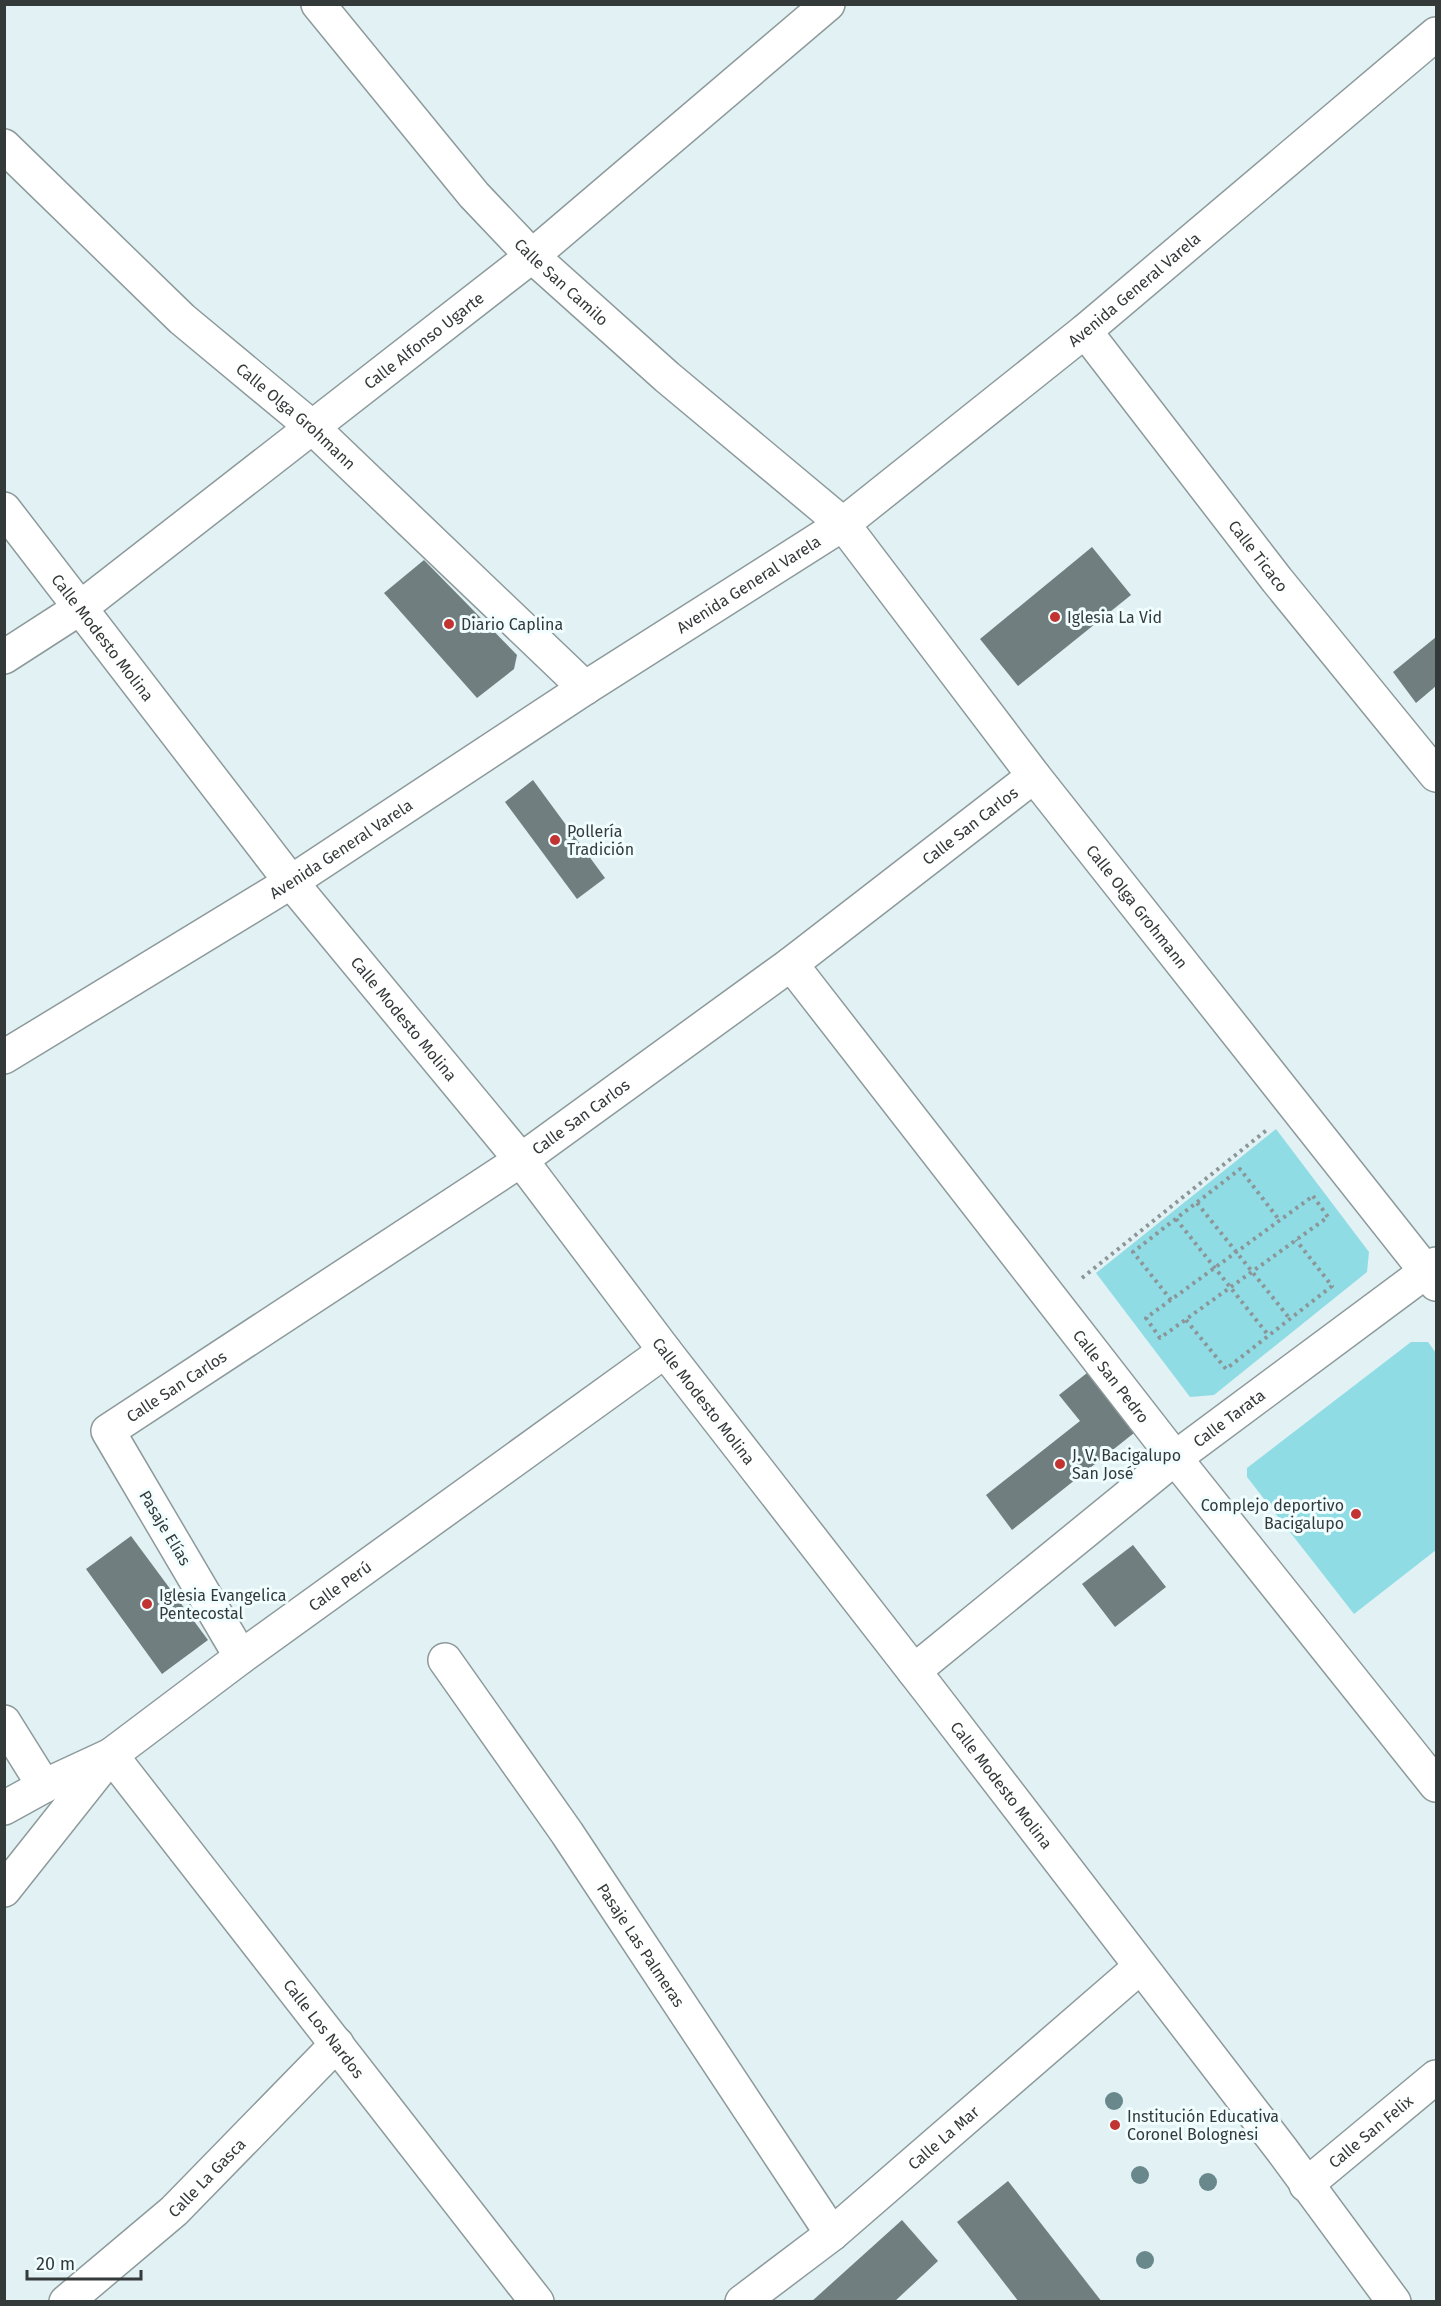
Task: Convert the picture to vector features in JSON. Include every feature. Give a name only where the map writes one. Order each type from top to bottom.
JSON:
[{"type":"street","name":"Calle San Camilo","points":[[318,4],[474,195],[532,256],[667,377],[843,524]]},
{"type":"street","name":"Calle Alfonso Ugarte","points":[[4,657],[80,608],[532,256],[828,4]]},
{"type":"street","name":"Avenida General Varela","points":[[4,1057],[291,882],[585,688],[843,524],[1084,331],[1437,34]]},
{"type":"street","name":"Calle Olga Grohmann","points":[[4,146],[182,319],[312,427],[585,688]]},
{"type":"street","name":"Calle Ticaco","points":[[1084,331],[1277,580],[1437,775]]},
{"type":"street","name":"Calle Modesto Molina","points":[[4,509],[291,882],[521,1160],[1394,2301]]},
{"type":"street","name":"Calle Olga Grohmann","points":[[843,524],[1034,776],[1433,1273]]},
{"type":"street","name":"Calle San Carlos","points":[[108,1431],[521,1160],[791,964],[1034,776]]},
{"type":"street","name":"Calle San Pedro","points":[[791,964],[1175,1458],[1437,1785]]},
{"type":"street","name":"Calle Tarata","points":[[914,1671],[1175,1458],[1433,1273]]},
{"type":"street","name":"Calle Perú","points":[[4,1808],[44,1786],[111,1755],[241,1657],[665,1351]]},
{"type":"street","name":"Pasaje Elías","points":[[108,1431],[241,1657]]},
{"type":"street","name":"Pasaje Las Palmeras","points":[[445,1660],[573,1843],[832,2234]]},
{"type":"street","points":[[4,1722],[44,1786]]},
{"type":"street","points":[[4,1890],[111,1755]]},
{"type":"street","name":"Calle Los Nardos","points":[[111,1755],[537,2301]]},
{"type":"street","name":"Calle La Mar","points":[[742,2301],[832,2234],[1140,1967]]},
{"type":"street","name":"Calle La Gasca","points":[[66,2301],[174,2211],[337,2044]]},
{"type":"street","name":"Calle San Felix","points":[[1306,2185],[1437,2077]]},
{"type":"path","points":[[1053,1301],[1278,1122],[1296,1105]]},
{"type":"path","points":[[1171,1300],[1133,1252],[1240,1169],[1280,1221]]},
{"type":"path","points":[[1313,1196],[1328,1217],[1296,1240],[1160,1338],[1146,1318],[1313,1196]]},
{"type":"path","points":[[1197,1203],[1290,1319]]},
{"type":"path","points":[[1176,1219],[1269,1336]]},
{"type":"path","points":[[1186,1320],[1226,1369],[1332,1286],[1296,1240]]},
{"type":"shaded area","points":[[1276,1129],[1369,1252],[1367,1272],[1214,1395],[1190,1397],[1096,1273]]},
{"type":"shaded area","name":"Complejo deportivo Bacigalupo","points":[[1411,1342],[1428,1342],[1436,1353],[1436,1550],[1354,1614],[1247,1477],[1247,1468]]},
{"type":"building","name":"Iglesia La Vid","points":[[1092,547],[1131,595],[1018,686],[980,639]]},
{"type":"building","name":"Diario Caplina","points":[[424,560],[517,655],[514,669],[477,698],[384,593]]},
{"type":"building","points":[[1436,637],[1436,686],[1416,703],[1393,672]]},
{"type":"building","name":"Pollería Tradición","points":[[533,780],[605,878],[577,899],[505,802]]},
{"type":"building","name":"J. V. Bacigalupo San José","points":[[1087,1373],[1134,1433],[1012,1530],[986,1495],[1080,1421],[1059,1395]]},
{"type":"building","name":"Iglesia Evangelica Pentecostal","points":[[131,1536],[208,1640],[162,1674],[86,1569]]},
{"type":"building","points":[[1133,1545],[1166,1587],[1115,1627],[1082,1584]]},
{"type":"building","points":[[1008,2181],[1102,2302],[1019,2302],[957,2222]]},
{"type":"building","points":[[902,2220],[938,2261],[894,2302],[811,2302]]},
{"type":"place","name":"Iglesia La Vid","points":[[1055,617]]},
{"type":"place","name":"Diario Caplina","points":[[449,624]]},
{"type":"place","name":"Pollería Tradición","points":[[555,840]]},
{"type":"place","name":"J. V. Bacigalupo San José","points":[[1060,1464]]},
{"type":"place","name":"Complejo deportivo Bacigalupo","points":[[1356,1514]]},
{"type":"place","name":"Iglesia Evangelica Pentecostal","points":[[147,1604]]},
{"type":"place","name":"Institución Educativa Coronel Bolognesi","points":[[1115,2125]]}]
